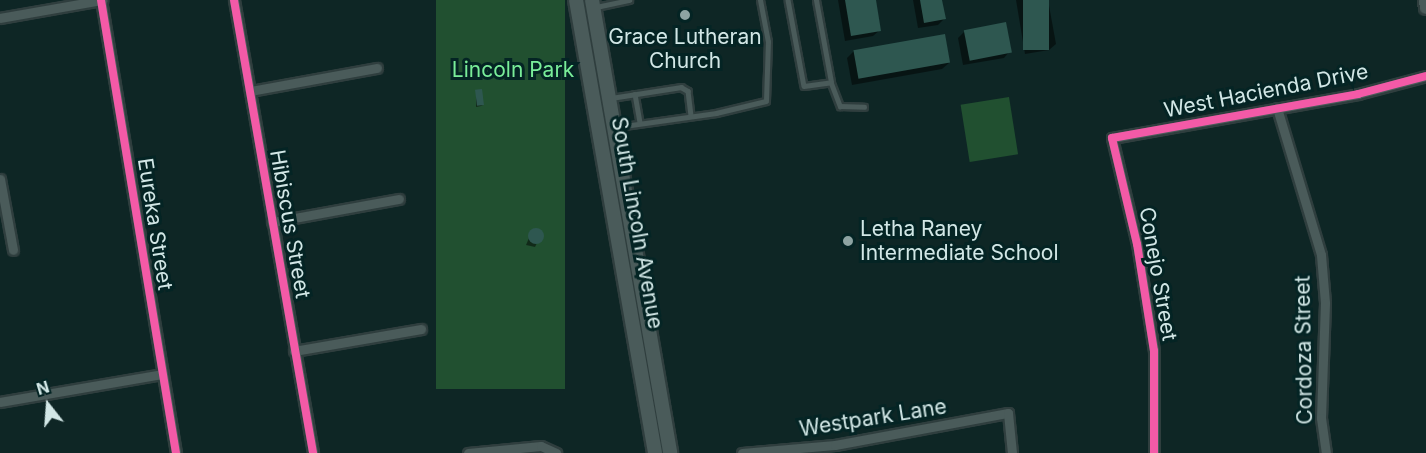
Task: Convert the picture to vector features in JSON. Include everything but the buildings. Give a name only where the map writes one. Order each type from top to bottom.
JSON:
[{"type":"main road","name":"South Lincoln Avenue","points":[[576,0],[655,453]]},
{"type":"main road","name":"South Lincoln Avenue","points":[[593,4],[670,453]]},
{"type":"street","points":[[0,18],[101,0]]},
{"type":"street","name":"Eureka Street","points":[[101,0],[176,453]]},
{"type":"street","name":"Hibiscus Street","points":[[234,0],[313,453]]},
{"type":"street","points":[[1425,0],[1426,8]]},
{"type":"street","points":[[250,91],[377,69]]},
{"type":"street","name":"West Hacienda Drive","points":[[1112,138],[1358,94],[1426,76]]},
{"type":"street","name":"Cordoza Street","points":[[1277,108],[1321,255],[1325,303],[1321,418],[1326,453]]},
{"type":"street","name":"Conejo Street","points":[[1112,138],[1137,244],[1154,351],[1154,453]]},
{"type":"street","points":[[0,179],[13,250]]},
{"type":"street","points":[[272,222],[399,198]]},
{"type":"street","points":[[294,351],[422,330]]},
{"type":"street","points":[[0,402],[162,374]]},
{"type":"street","name":"Westpark Lane","points":[[749,453],[836,449],[1008,413],[1012,453]]},
{"type":"street","points":[[468,453],[541,446],[556,453]]},
{"type":"lane","points":[[615,127],[761,104],[769,97],[764,61],[768,42],[760,0]]},
{"type":"lane","points":[[788,0],[804,86],[831,82]]},
{"type":"lane","points":[[816,0],[831,82],[840,106],[864,107]]},
{"type":"lane","points":[[593,4],[626,1]]},
{"type":"lane","points":[[610,98],[685,88],[691,116]]},
{"type":"lane","points":[[635,94],[640,123]]},
{"type":"green space","name":"Lincoln Park","points":[[436,0],[565,0],[565,389],[436,389]]},
{"type":"green space","points":[[1009,97],[1018,154],[970,162],[961,105]]},
{"type":"cycle path","points":[[101,0],[176,453]]},
{"type":"cycle path","points":[[234,0],[313,453]]},
{"type":"cycle path","points":[[1154,453],[1154,351],[1137,244],[1112,138],[1358,94],[1426,76]]},
{"type":"place","name":"Grace Lutheran Church","points":[[685,15]]},
{"type":"place","name":"Letha Raney Intermediate School","points":[[848,241]]}]
